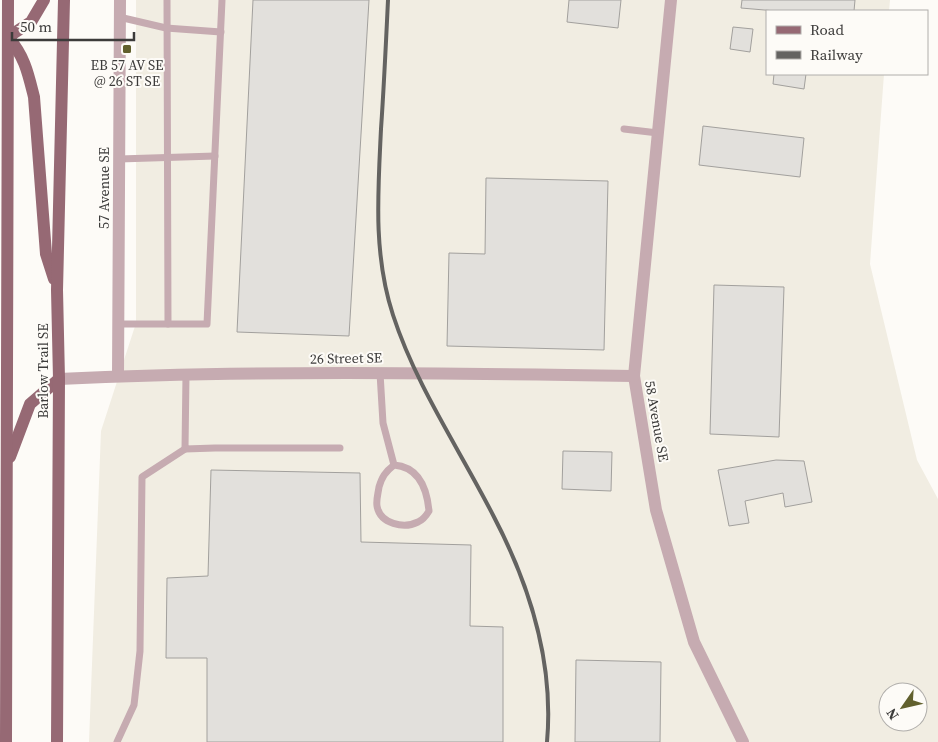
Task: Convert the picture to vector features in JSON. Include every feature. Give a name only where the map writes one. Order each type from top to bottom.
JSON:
[{"type":"main road","points":[[6,742],[4,37],[8,0]]},
{"type":"main road","points":[[4,37],[31,22],[44,0]]},
{"type":"main road","name":"Barlow Trail SE","points":[[57,742],[59,379],[57,290],[64,0]]},
{"type":"main road","points":[[4,37],[19,50],[28,72],[34,97],[46,254],[57,290]]},
{"type":"main road","points":[[6,465],[30,404],[59,379]]},
{"type":"main road","points":[[0,521],[6,539]]},
{"type":"street","name":"57 Avenue SE","points":[[118,376],[120,0]]},
{"type":"street","name":"58 Avenue SE","points":[[670,0],[634,376],[656,510],[694,642],[743,742]]},
{"type":"street","name":"26 Street SE","points":[[59,379],[118,376],[380,373],[634,376]]},
{"type":"lane","points":[[167,0],[168,324]]},
{"type":"lane","points":[[118,324],[207,324],[222,0]]},
{"type":"lane","points":[[120,16],[166,28],[221,32]]},
{"type":"lane","points":[[624,129],[658,134]]},
{"type":"lane","points":[[119,159],[215,156]]},
{"type":"lane","points":[[380,373],[383,423],[394,465]]},
{"type":"lane","points":[[184,449],[186,375]]},
{"type":"lane","points":[[117,742],[134,705],[140,651],[142,477],[184,449],[340,448]]},
{"type":"lane","points":[[394,465],[404,466],[412,472],[428,494],[429,511],[418,523],[403,525],[392,523],[381,516],[377,508],[376,498],[382,480],[386,472],[394,465]]},
{"type":"shaded area","points":[[136,0],[890,0],[889,10],[766,10],[766,75],[884,75],[870,264],[917,460],[938,499],[938,742],[89,742],[101,431],[136,323]]},
{"type":"building","points":[[253,0],[369,0],[349,336],[237,332]]},
{"type":"building","points":[[569,0],[621,0],[618,28],[567,22]]},
{"type":"building","points":[[742,0],[855,0],[854,10],[766,10],[741,8]]},
{"type":"building","points":[[733,27],[753,29],[750,52],[730,49]]},
{"type":"building","points":[[774,75],[806,75],[804,89],[773,84]]},
{"type":"building","points":[[703,126],[804,138],[800,177],[699,165]]},
{"type":"building","points":[[486,178],[608,181],[604,350],[447,346],[449,253],[485,254]]},
{"type":"building","points":[[714,285],[784,287],[779,437],[710,434]]},
{"type":"building","points":[[563,451],[612,452],[611,491],[562,489]]},
{"type":"building","points":[[776,460],[804,461],[812,502],[785,507],[783,493],[745,501],[749,523],[729,526],[718,470]]},
{"type":"building","points":[[211,470],[360,473],[361,542],[471,545],[470,626],[503,627],[503,742],[207,742],[207,658],[166,658],[167,578],[208,576]]},
{"type":"building","points":[[576,660],[661,662],[660,742],[575,742]]},
{"type":"railway","points":[[388,0],[378,199],[382,269],[393,315],[414,367],[439,418],[481,492],[507,543],[528,598],[537,626],[547,684],[547,742]]},
{"type":"place","name":"EB 57 AV SE @ 26 ST SE","points":[[127,49]]}]
